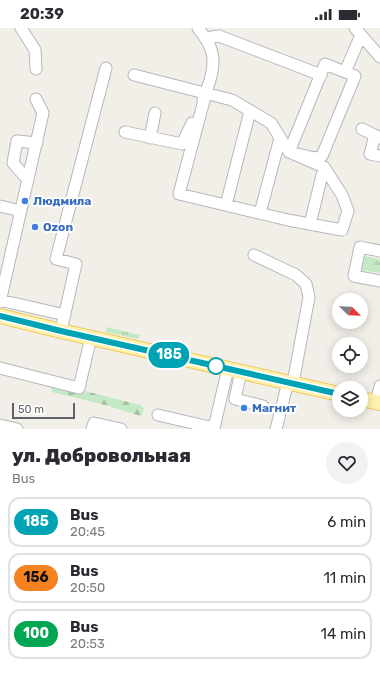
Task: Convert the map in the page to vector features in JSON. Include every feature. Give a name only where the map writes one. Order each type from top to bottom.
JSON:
[{"type":"main road","points":[[0,316],[332,392]]},
{"type":"main road","points":[[368,401],[378,403]]},
{"type":"street","points":[[21,28],[35,50],[36,69]]},
{"type":"street","points":[[134,75],[206,93],[232,100],[271,123],[289,152],[324,167],[342,195],[348,211],[342,230],[179,194],[206,93],[212,69],[212,54],[206,38],[198,28]]},
{"type":"street","points":[[358,32],[379,56]]},
{"type":"street","points":[[345,72],[358,32]]},
{"type":"street","points":[[206,38],[218,36],[321,75]]},
{"type":"street","points":[[325,64],[355,76],[322,156],[315,158],[289,152],[325,64]]},
{"type":"street","points":[[61,331],[76,264],[56,259],[106,68]]},
{"type":"street","points":[[125,132],[182,144],[206,93]]},
{"type":"street","points":[[36,99],[43,113],[0,301],[65,315]]},
{"type":"street","points":[[226,205],[250,111]]},
{"type":"street","points":[[150,138],[155,113]]},
{"type":"street","points":[[362,129],[378,136],[370,154],[380,156]]},
{"type":"street","points":[[260,213],[280,138]]},
{"type":"street","points":[[28,180],[12,163],[17,141],[37,143]]},
{"type":"street","points":[[310,224],[324,167]]},
{"type":"street","points":[[0,206],[21,211]]},
{"type":"street","points":[[380,251],[360,247],[354,276],[380,281]]},
{"type":"street","points":[[254,255],[296,275],[306,284],[309,297],[290,382],[276,429]]},
{"type":"street","points":[[0,368],[79,388],[91,337]]},
{"type":"street","points":[[235,370],[235,399],[263,406]]},
{"type":"street","points":[[158,415],[214,428],[235,370]]},
{"type":"street","points":[[378,403],[380,386]]},
{"type":"street","points":[[92,429],[94,423],[121,429]]},
{"type":"street","points":[[0,425],[17,429]]},
{"type":"green space","points":[[363,256],[380,259],[380,273],[361,270],[359,268]]},
{"type":"green space","points":[[106,327],[140,335],[137,339],[106,332]]},
{"type":"green space","points":[[50,384],[69,387],[140,405],[144,408],[142,415],[140,416],[52,392]]},
{"type":"bus line","name":"185","points":[[0,316],[332,392]]},
{"type":"place","name":"Людмила","points":[[25,201]]},
{"type":"place","name":"Ozon","points":[[35,227]]},
{"type":"place","name":"Магнит","points":[[244,408]]}]
